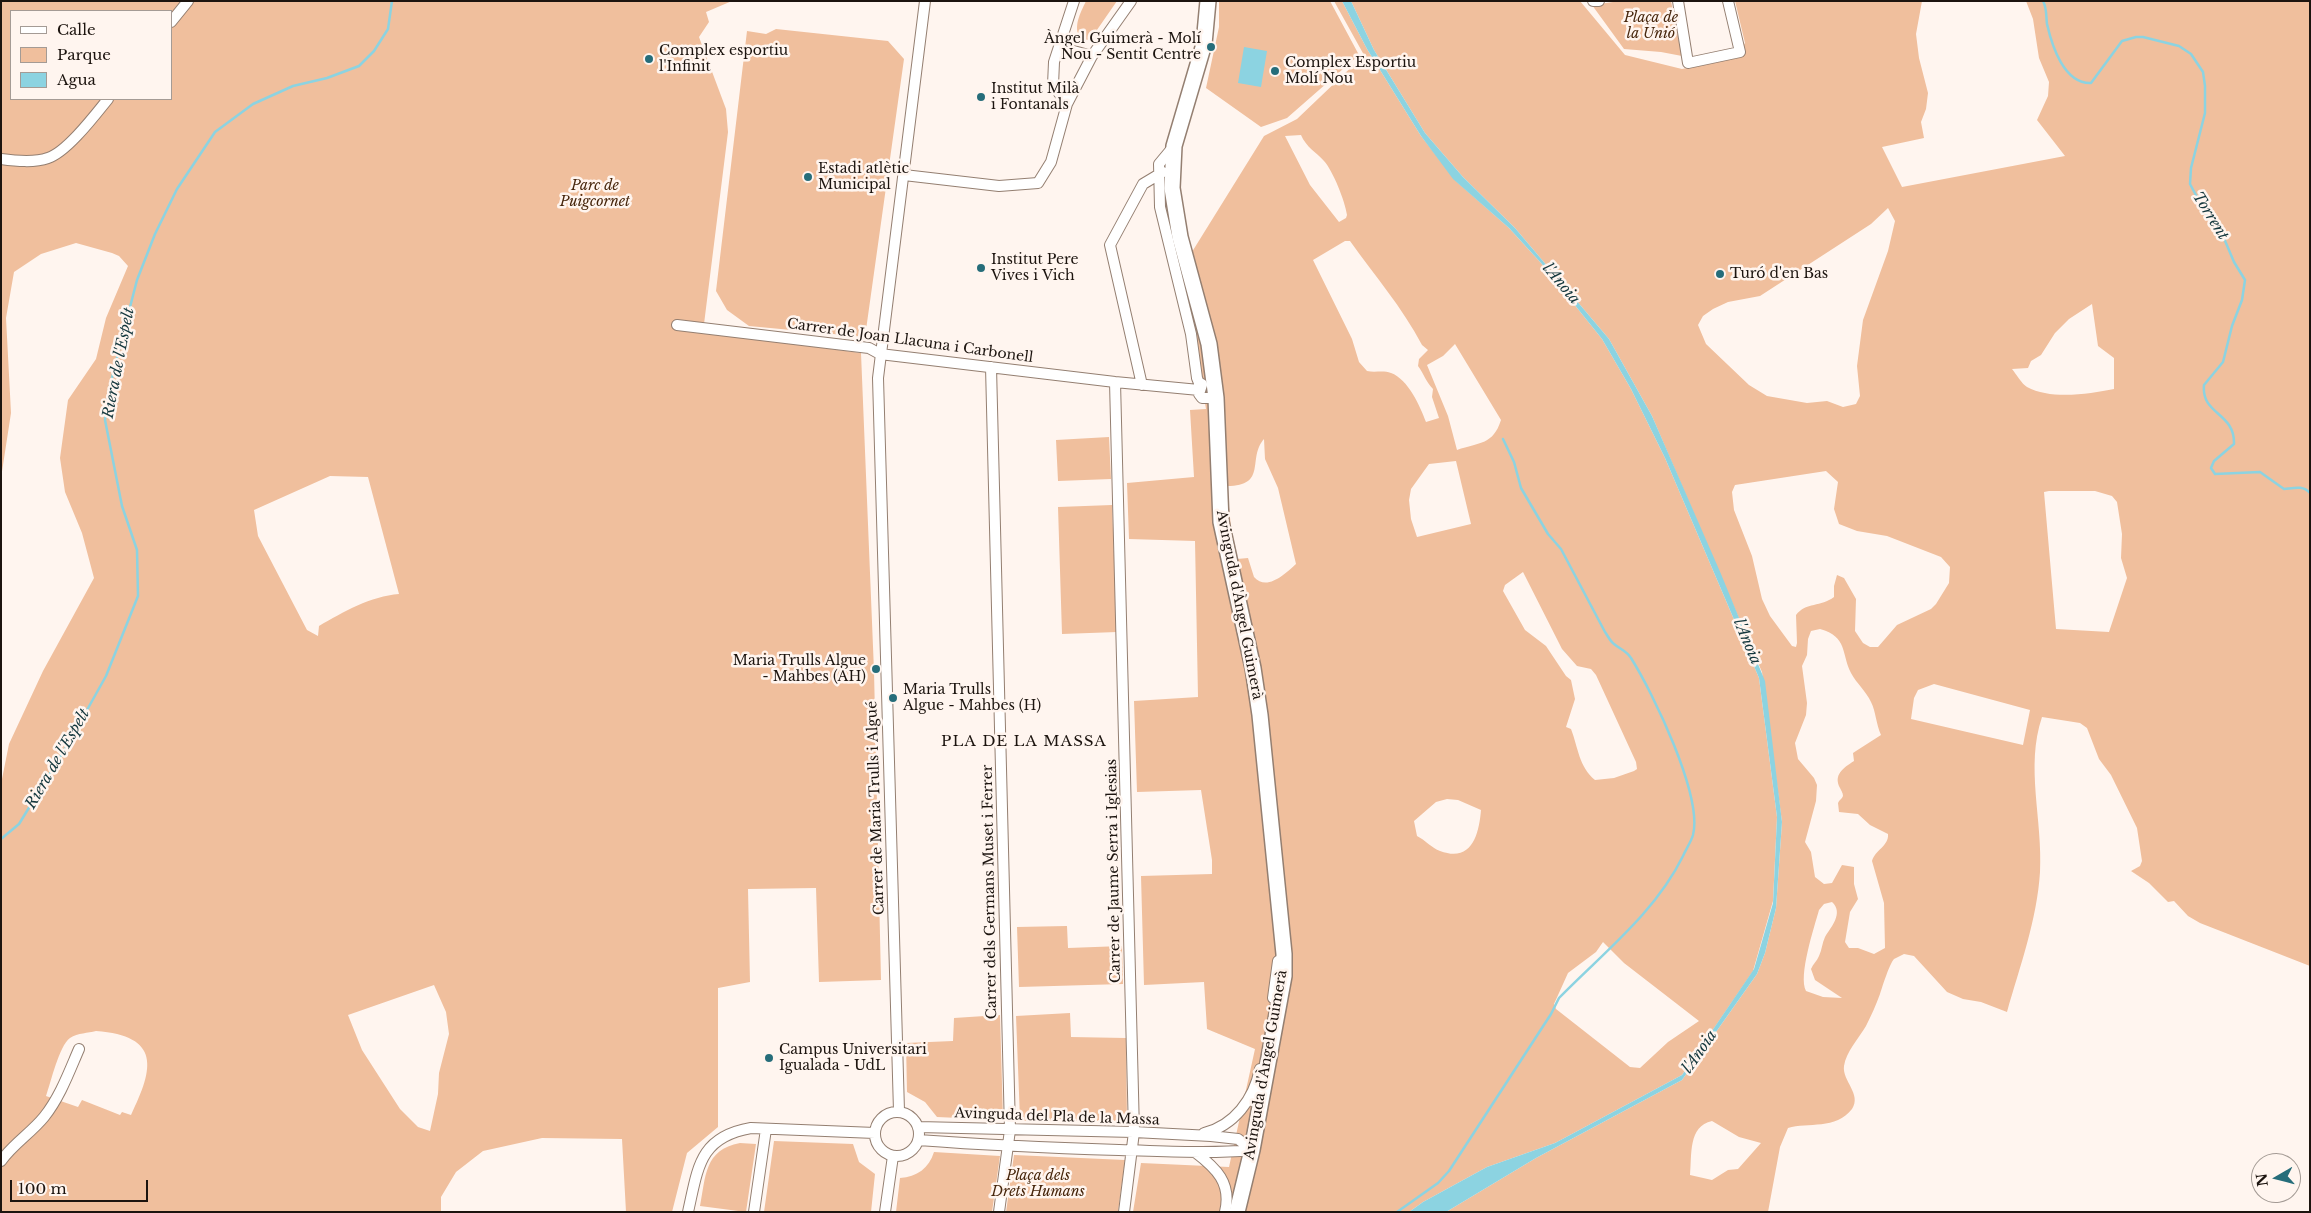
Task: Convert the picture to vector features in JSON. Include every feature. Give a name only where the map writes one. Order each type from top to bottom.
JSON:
[{"type":"street","points":[[172,21],[188,1]]},
{"type":"street","name":"Carrer de Maria Trulls i Algué","points":[[899,1111],[884,640],[878,378],[925,1]]},
{"type":"street","points":[[1067,104],[1053,85],[1054,62],[1074,1]]},
{"type":"street","points":[[904,175],[998,186],[1038,184],[1051,162],[1067,104],[1092,56],[1131,1]]},
{"type":"street","name":"Avinguda d'Àngel Guimerà","points":[[1208,1],[1203,46],[1165,172],[1180,237],[1209,344],[1205,385],[1216,398],[1221,522],[1253,668],[1283,932],[1284,976],[1252,1150],[1237,1212]]},
{"type":"street","points":[[1593,1],[1599,1]]},
{"type":"street","points":[[1678,1],[1688,63],[1740,52],[1728,1]]},
{"type":"street","points":[[1058,47],[1092,56]]},
{"type":"street","points":[[1,159],[18,161],[49,158],[77,136],[107,100]]},
{"type":"street","points":[[1142,385],[1110,245],[1143,184],[1165,172]]},
{"type":"street","name":"Carrer de Joan Llacuna i Carbonell","points":[[677,325],[869,348],[880,354],[1115,382],[1142,385],[1205,385]]},
{"type":"street","name":"Carrer dels Germans Muset i Ferrer","points":[[991,367],[1010,1130],[999,1212]]},
{"type":"street","name":"Carrer de Jaume Serra i Iglesias","points":[[1115,382],[1134,1132],[1124,1212]]},
{"type":"street","name":"Avinguda del Pla de la Massa","points":[[1195,1135],[1215,1131],[1231,1119],[1243,1107],[1256,1087],[1283,932]]},
{"type":"street","points":[[1,1162],[8,1152],[32,1131],[51,1107],[64,1086],[79,1049]]},
{"type":"street","points":[[899,1111],[911,1116],[918,1127],[918,1140],[909,1153],[893,1156],[880,1148],[875,1133],[877,1124],[882,1117],[890,1112],[899,1111]]},
{"type":"street","name":"Avinguda del Pla de la Massa","points":[[918,1127],[1195,1135],[1238,1139],[1252,1150]]},
{"type":"street","points":[[688,1212],[699,1162],[715,1141],[737,1131],[766,1129],[875,1133]]},
{"type":"street","points":[[754,1212],[766,1129]]},
{"type":"street","name":"Avinguda del Pla de la Massa","points":[[918,1140],[1008,1146],[1195,1152],[1252,1150]]},
{"type":"street","points":[[1195,1152],[1214,1167],[1225,1182],[1228,1201],[1225,1212]]},
{"type":"street","points":[[885,1212],[893,1156]]},
{"type":"green space","name":"Parc de Puigcornet","points":[[1,1],[732,1],[706,12],[709,22],[699,37],[726,109],[728,132],[703,332],[861,353],[874,671],[881,980],[819,982],[816,888],[748,889],[750,982],[718,988],[718,1127],[687,1153],[672,1212],[626,1212],[622,1139],[542,1138],[483,1151],[456,1172],[441,1197],[441,1212],[1,1212],[1,784],[9,744],[43,671],[94,578],[82,533],[65,492],[60,458],[68,400],[96,359],[106,318],[128,266],[119,256],[76,243],[41,254],[14,272],[6,318],[11,413],[1,478]],"holes":[[[330,476],[368,477],[399,594],[368,601],[347,610],[319,626],[318,636],[307,630],[258,536],[254,510]],[[434,985],[446,1012],[449,1034],[439,1073],[438,1094],[430,1131],[418,1127],[400,1109],[362,1050],[348,1015]],[[96,1031],[117,1034],[132,1040],[142,1047],[146,1057],[147,1069],[139,1098],[131,1115],[122,1112],[120,1115],[82,1100],[78,1107],[46,1096],[59,1056],[66,1042],[76,1035]]]},
{"type":"green space","points":[[1086,1],[1117,1],[1090,40],[1080,39],[1077,29],[1078,20]]},
{"type":"green space","name":"Complex Esportiu Molí Nou","points":[[1219,1],[1330,1],[1359,55],[1287,118],[1261,127],[1206,88],[1219,27]]},
{"type":"green space","points":[[1334,1],[1342,1],[1367,49],[1421,136],[1457,182],[1509,228],[1541,263],[1602,339],[1631,389],[1665,458],[1759,678],[1777,817],[1773,901],[1753,971],[1682,1075],[1555,1143],[1487,1167],[1423,1202],[1409,1212],[1133,1212],[1141,1163],[1229,1167],[1255,1049],[1207,1029],[1204,982],[1144,985],[1141,876],[1212,874],[1212,860],[1201,790],[1137,792],[1134,701],[1198,697],[1195,541],[1129,539],[1127,483],[1194,477],[1190,410],[1206,409],[1182,268],[1264,136],[1297,119],[1364,55]],"holes":[[[1301,135],[1308,146],[1327,166],[1341,194],[1346,209],[1346,218],[1339,222],[1310,185],[1285,136]],[[1345,241],[1350,241],[1397,305],[1422,345],[1428,350],[1419,359],[1418,366],[1433,389],[1432,397],[1439,418],[1426,422],[1413,394],[1397,376],[1388,372],[1367,371],[1359,362],[1352,339],[1313,260]],[[1455,344],[1501,420],[1498,428],[1490,438],[1479,444],[1457,450],[1448,416],[1427,365],[1443,356]],[[1264,439],[1265,459],[1278,488],[1296,564],[1276,580],[1265,583],[1254,577],[1248,558],[1237,559],[1232,538],[1227,486],[1240,485],[1248,481],[1252,476],[1259,446]],[[1456,461],[1471,524],[1417,537],[1411,519],[1409,500],[1411,489],[1429,464]],[[1523,572],[1562,649],[1577,666],[1591,669],[1596,675],[1636,762],[1637,769],[1614,778],[1595,780],[1585,769],[1571,729],[1566,727],[1575,699],[1571,680],[1566,676],[1546,646],[1525,630],[1503,591],[1505,585]],[[1447,799],[1458,800],[1481,810],[1476,837],[1467,850],[1460,853],[1451,854],[1434,848],[1417,836],[1414,821],[1436,802]],[[1603,942],[1624,963],[1699,1021],[1668,1042],[1640,1068],[1630,1067],[1556,1009],[1554,1004],[1568,973],[1596,952]]]},
{"type":"green space","points":[[1351,1],[1580,1],[1625,55],[1682,69],[1736,58],[1745,43],[1735,1],[1922,1],[1916,34],[1919,58],[1928,93],[1926,109],[1921,122],[1924,138],[1882,147],[1902,187],[2065,156],[2037,120],[2048,96],[2049,82],[2039,58],[2033,19],[2026,1],[2310,1],[2310,966],[2200,923],[2188,916],[2174,901],[2168,902],[2149,883],[2131,871],[2140,866],[2142,861],[2137,828],[2111,775],[2099,759],[2087,728],[2080,723],[2042,717],[2035,755],[2040,852],[2038,890],[2027,943],[2007,1012],[1981,1002],[1963,999],[1947,992],[1914,956],[1904,954],[1894,959],[1870,1018],[1845,1061],[1844,1072],[1855,1098],[1852,1109],[1845,1116],[1830,1123],[1788,1128],[1780,1147],[1768,1212],[1446,1212],[1536,1158],[1682,1080],[1757,974],[1765,953],[1776,908],[1782,822],[1762,672],[1652,416],[1609,339],[1515,228],[1463,177],[1425,133],[1374,50]],"holes":[[[1888,208],[1895,221],[1888,251],[1863,320],[1857,366],[1860,396],[1856,404],[1843,407],[1827,401],[1807,403],[1767,396],[1749,385],[1706,344],[1698,325],[1703,316],[1728,302],[1760,296],[1871,224]],[[2092,304],[2098,346],[2114,358],[2114,389],[2093,393],[2058,395],[2047,394],[2025,386],[2012,369],[2028,368],[2031,361],[2041,355],[2055,333],[2069,319]],[[1826,471],[1838,482],[1834,509],[1839,524],[1857,531],[1887,536],[1941,557],[1950,567],[1949,583],[1931,609],[1897,625],[1878,647],[1870,647],[1863,643],[1855,631],[1856,599],[1844,578],[1837,575],[1834,597],[1804,608],[1796,615],[1797,643],[1796,647],[1792,646],[1770,616],[1762,599],[1752,556],[1734,510],[1732,492],[1735,485]],[[2095,491],[2112,496],[2117,502],[2122,534],[2121,558],[2127,578],[2109,632],[2056,629],[2044,492]],[[1820,629],[1829,632],[1839,641],[1851,673],[1871,702],[1881,735],[1853,753],[1854,761],[1843,769],[1838,776],[1838,783],[1843,796],[1838,803],[1839,812],[1858,814],[1870,825],[1888,834],[1886,842],[1872,861],[1884,903],[1885,948],[1874,954],[1858,948],[1849,948],[1845,942],[1850,912],[1858,899],[1854,884],[1854,867],[1842,865],[1832,883],[1824,884],[1815,877],[1811,852],[1805,842],[1816,801],[1817,785],[1814,778],[1798,759],[1795,743],[1806,715],[1807,703],[1802,666],[1807,655],[1808,639],[1811,631]],[[1934,684],[2030,710],[2023,745],[1911,719],[1914,698],[1918,690]],[[1832,902],[1837,915],[1825,937],[1818,958],[1811,969],[1815,980],[1842,998],[1823,997],[1806,991],[1804,984],[1805,964],[1819,910],[1824,904]],[[1712,1121],[1739,1137],[1761,1143],[1738,1169],[1728,1170],[1712,1180],[1690,1175],[1693,1142],[1699,1129],[1704,1124]]]},
{"type":"green space","name":"Plaça de la Unió","points":[[1620,1],[1671,1],[1682,56],[1624,49],[1592,5]]},
{"type":"green space","name":"Estadi atlètic Municipal","points":[[776,29],[888,41],[904,59],[865,337],[749,326],[727,310],[716,291],[747,31],[766,34]]},
{"type":"green space","points":[[1109,437],[1111,479],[1058,481],[1056,440]]},
{"type":"green space","points":[[1112,505],[1117,632],[1062,634],[1058,507]]},
{"type":"green space","points":[[1067,926],[1068,948],[1122,946],[1123,984],[1019,987],[1017,927]]},
{"type":"green space","points":[[1070,1013],[1071,1037],[1126,1038],[1127,1121],[1026,1121],[1020,1119],[1016,1016]]},
{"type":"green space","points":[[1000,1015],[1003,1120],[937,1117],[925,1102],[907,1092],[906,1043],[953,1041],[954,1018]]},
{"type":"green space","points":[[774,1141],[853,1144],[859,1162],[875,1174],[871,1212],[764,1212]]},
{"type":"green space","points":[[740,1143],[756,1144],[746,1212],[700,1206],[706,1175],[713,1158],[728,1146]]},
{"type":"green space","points":[[934,1152],[1000,1156],[992,1212],[896,1212],[900,1178],[912,1176],[922,1171],[929,1163]]},
{"type":"green space","name":"Plaça dels Drets Humans","points":[[1014,1155],[1125,1160],[1118,1212],[1006,1212]]},
{"type":"water","name":"l'Anoia","points":[[1342,1],[1351,1],[1374,50],[1425,133],[1463,177],[1515,228],[1609,339],[1652,416],[1765,681],[1782,822],[1776,908],[1765,953],[1757,974],[1682,1080],[1536,1158],[1446,1212],[1409,1212],[1423,1202],[1487,1167],[1555,1143],[1682,1075],[1754,969],[1773,903],[1777,817],[1759,678],[1665,458],[1631,389],[1602,339],[1541,263],[1509,228],[1453,179],[1421,136],[1367,49]]},
{"type":"water","points":[[1244,47],[1267,51],[1261,87],[1238,83]]},
{"type":"waterway","name":"Riera de l'Espelt","points":[[1,839],[19,824],[68,744],[106,676],[138,596],[137,550],[122,506],[105,420],[109,390],[137,280],[155,234],[177,189],[215,132],[253,104],[293,86],[327,78],[359,66],[374,51],[388,29],[392,1]]},
{"type":"waterway","name":"Torrent","points":[[2043,1],[2049,33],[2056,53],[2067,71],[2082,82],[2091,83],[2122,41],[2136,37],[2179,46],[2191,54],[2203,72],[2205,113],[2191,168],[2190,184],[2206,214],[2223,236],[2234,262],[2245,280],[2242,300],[2232,326],[2223,362],[2204,385],[2204,395],[2212,408],[2229,426],[2233,434],[2234,444],[2214,461],[2211,468],[2215,474],[2260,472],[2284,489],[2301,488],[2310,493]]},
{"type":"waterway","points":[[1397,1212],[1438,1183],[1449,1171],[1551,1014],[1559,998],[1627,931],[1658,896],[1671,877],[1693,835],[1694,818],[1691,796],[1684,771],[1663,719],[1629,656],[1613,643],[1605,632],[1561,549],[1548,534],[1521,488],[1514,462],[1503,439]]},
{"type":"place","name":"Àngel Guimerà - Molí Nou - Sentit Centre","points":[[1211,47]]},
{"type":"place","name":"Complex esportiu l'Infinit","points":[[649,59]]},
{"type":"place","name":"Complex Esportiu Molí Nou","points":[[1275,71]]},
{"type":"place","name":"Institut Milà i Fontanals","points":[[981,97]]},
{"type":"place","name":"Estadi atlètic Municipal","points":[[808,177]]},
{"type":"place","name":"Institut Pere Vives i Vich","points":[[981,268]]},
{"type":"place","name":"Turó d'en Bas","points":[[1720,274]]},
{"type":"place","name":"Maria Trulls Algue - Mahbes (AH)","points":[[876,669]]},
{"type":"place","name":"Maria Trulls Algue - Mahbes (H)","points":[[893,698]]},
{"type":"place","name":"Campus Universitari Igualada - UdL","points":[[769,1058]]},
{"type":"district","name":"PLA DE LA MASSA","points":[[1024,742]]}]
